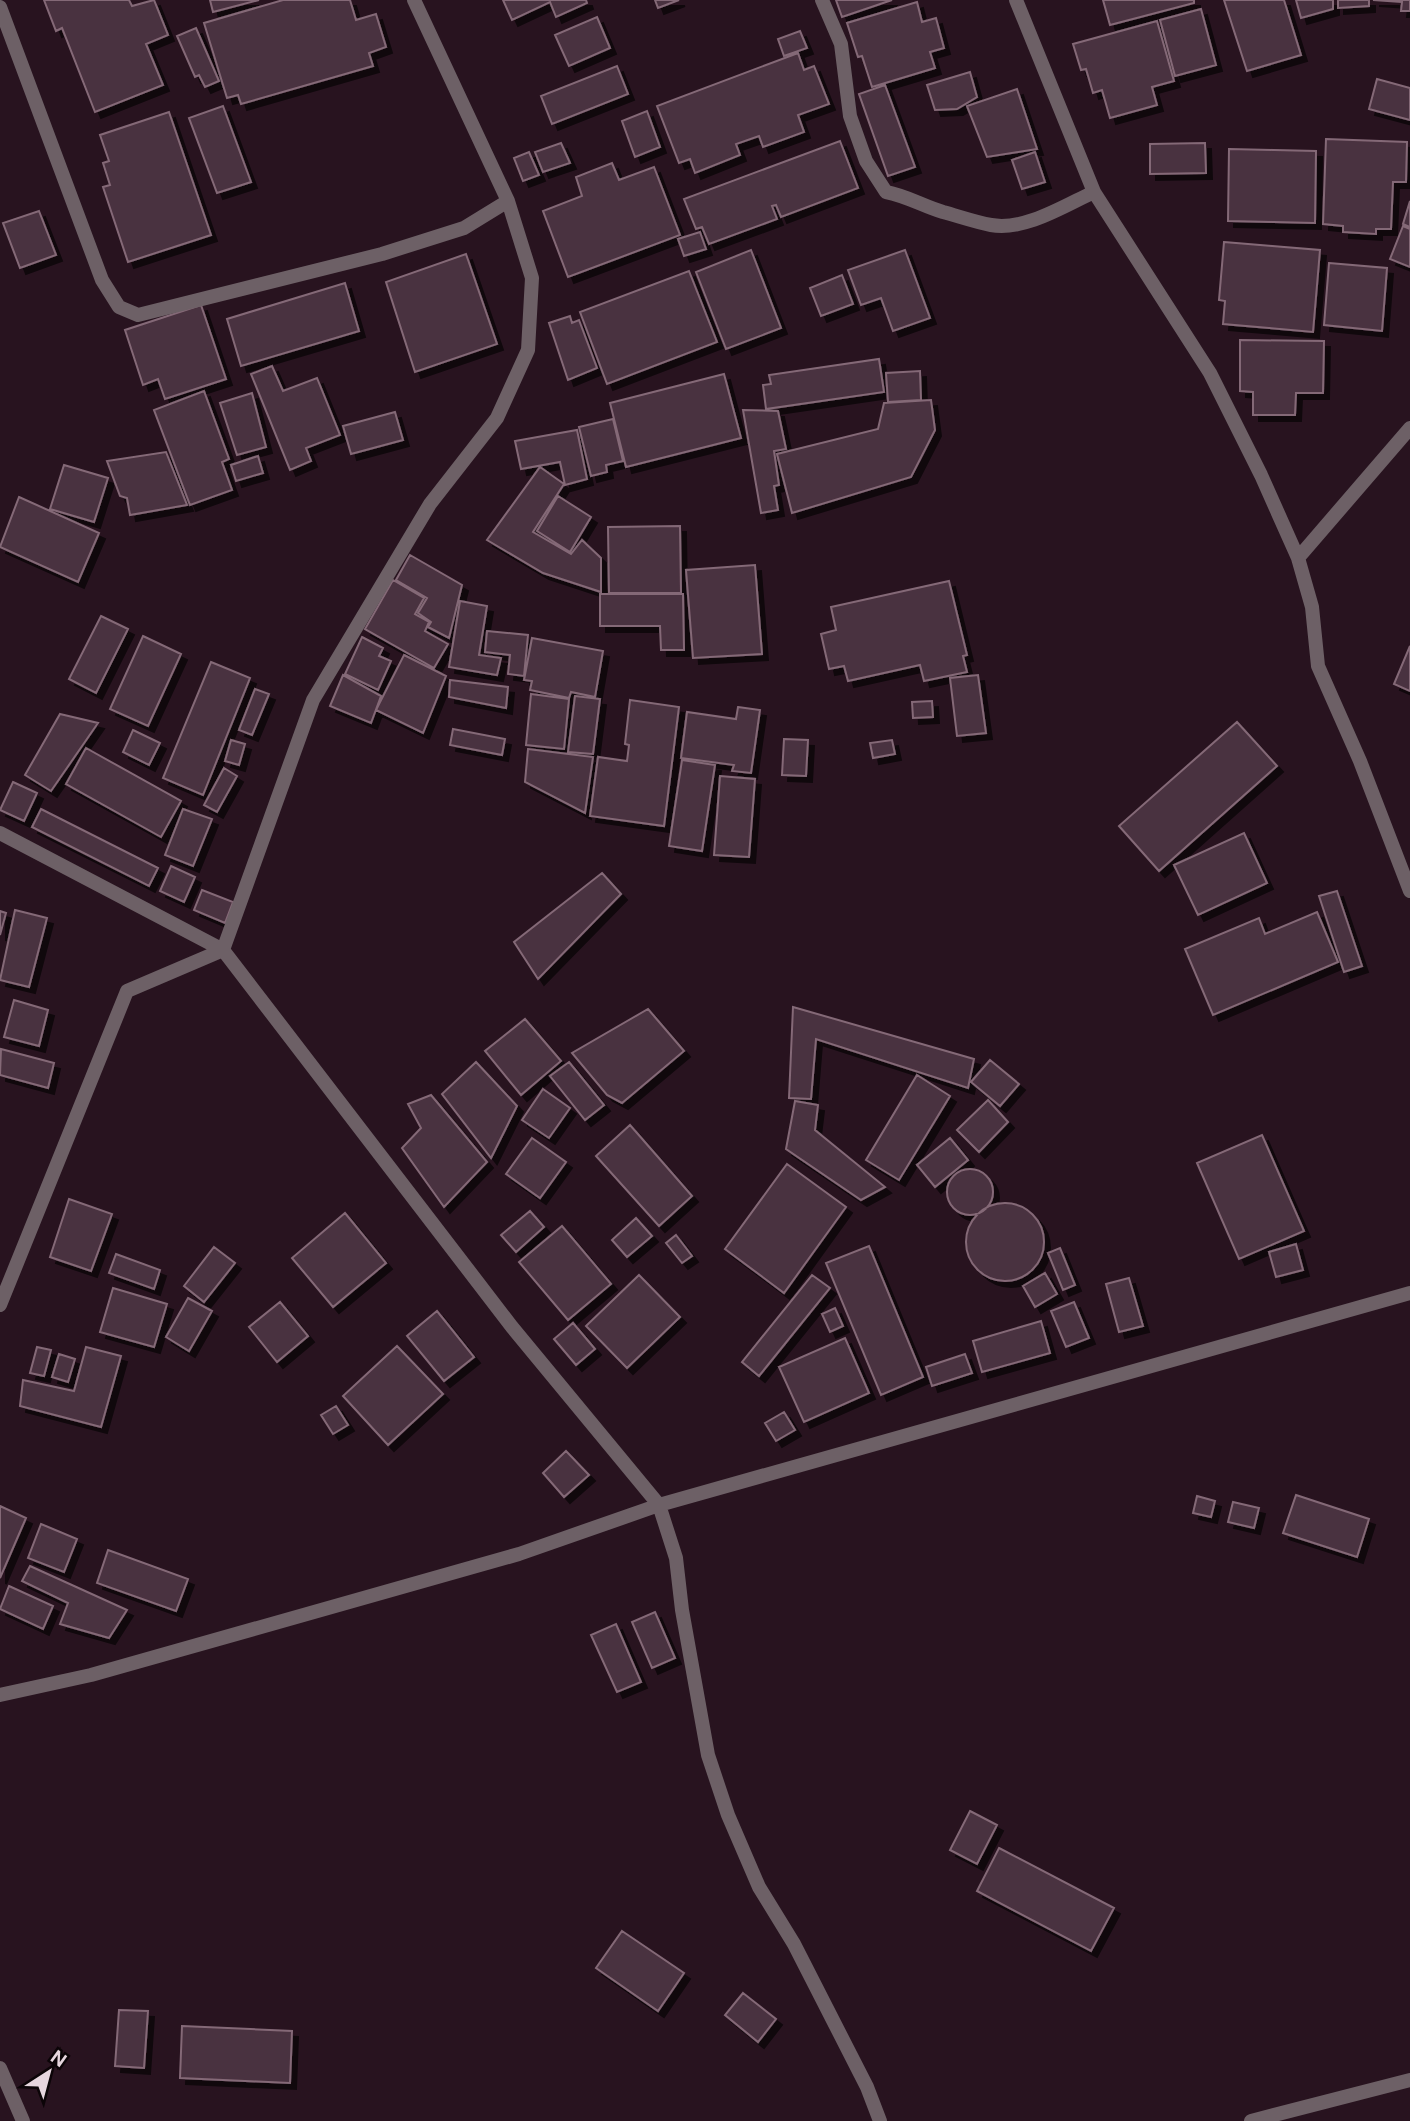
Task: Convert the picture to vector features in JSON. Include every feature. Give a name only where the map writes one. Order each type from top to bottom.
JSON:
[{"type":"street","points":[[0,1305],[127,991],[223,950],[313,700],[430,504],[497,418],[528,350],[532,278],[509,201],[414,0]]},
{"type":"street","points":[[822,0],[841,44],[850,116],[866,161],[886,192],[910,197],[940,211],[991,225],[1011,225],[1045,215],[1094,192]]},
{"type":"street","points":[[1016,0],[1094,192],[1210,373],[1261,475],[1298,558],[1312,607],[1318,666],[1360,761],[1410,891]]},
{"type":"street","points":[[0,7],[102,280],[119,307],[138,315],[394,250],[464,229],[509,201]]},
{"type":"street","points":[[1298,558],[1410,428]]},
{"type":"street","points":[[0,832],[223,950],[512,1327],[659,1505],[677,1558],[682,1610],[708,1755],[728,1815],[759,1887],[794,1944],[867,2087],[880,2121]]},
{"type":"street","points":[[0,1695],[90,1675],[506,1558],[659,1505],[1410,1293]]},
{"type":"street","points":[[0,2068],[23,2121]]},
{"type":"street","points":[[1251,2121],[1410,2080]]},
{"type":"building","points":[[44,0],[129,0],[132,6],[154,0],[168,35],[146,44],[163,85],[95,112],[62,28],[56,31]]},
{"type":"building","points":[[210,0],[259,0],[213,12]]},
{"type":"building","points":[[283,0],[350,0],[356,20],[376,14],[386,47],[369,53],[373,66],[241,104],[238,95],[227,98],[204,23]]},
{"type":"building","points":[[503,0],[586,0],[587,3],[556,17],[550,2],[512,20]]},
{"type":"building","points":[[655,0],[679,0],[658,8]]},
{"type":"building","points":[[836,0],[892,0],[842,17]]},
{"type":"building","points":[[1103,0],[1194,0],[1194,3],[1110,25]]},
{"type":"building","points":[[1224,0],[1284,0],[1301,55],[1247,71]]},
{"type":"building","points":[[1296,0],[1333,0],[1333,9],[1301,18]]},
{"type":"building","points":[[1338,0],[1369,0],[1369,6],[1338,8]]},
{"type":"building","points":[[1373,0],[1410,0],[1410,11],[1401,11],[1402,2]]},
{"type":"building","points":[[917,2],[922,22],[936,18],[944,48],[930,52],[935,68],[872,87],[862,56],[858,57],[847,23]]},
{"type":"building","points":[[1201,9],[1216,65],[1175,76],[1160,20]]},
{"type":"building","points":[[597,17],[610,48],[569,66],[555,35]]},
{"type":"building","points":[[1157,21],[1174,81],[1152,87],[1157,105],[1110,118],[1102,90],[1093,93],[1086,69],[1081,70],[1073,44]]},
{"type":"building","points":[[196,28],[219,81],[205,87],[199,75],[195,77],[177,36]]},
{"type":"building","points":[[800,31],[807,48],[784,56],[778,39]]},
{"type":"building","points":[[798,53],[804,70],[814,66],[829,104],[798,115],[804,132],[763,147],[759,136],[736,144],[740,155],[695,173],[690,159],[679,163],[657,106]]},
{"type":"building","points":[[617,66],[628,94],[552,124],[541,96]]},
{"type":"building","points":[[970,72],[977,97],[957,109],[935,110],[927,85]]},
{"type":"building","points":[[1377,79],[1410,88],[1410,120],[1369,109]]},
{"type":"building","points":[[885,85],[915,167],[888,176],[859,94]]},
{"type":"building","points":[[1017,89],[1037,149],[987,157],[967,106]]},
{"type":"building","points":[[223,106],[251,182],[217,193],[189,118]]},
{"type":"building","points":[[647,111],[660,147],[635,157],[622,121]]},
{"type":"building","points":[[169,112],[211,235],[128,262],[103,187],[110,185],[103,163],[109,161],[100,135]]},
{"type":"building","points":[[1326,139],[1407,142],[1406,182],[1393,182],[1391,229],[1376,229],[1376,234],[1343,232],[1343,226],[1323,224]]},
{"type":"building","points":[[840,141],[858,188],[781,217],[776,205],[772,206],[777,219],[709,244],[702,227],[696,229],[684,199]]},
{"type":"building","points":[[561,143],[570,163],[543,172],[535,152]]},
{"type":"building","points":[[1205,143],[1206,173],[1150,174],[1150,144]]},
{"type":"building","points":[[1229,149],[1316,151],[1315,223],[1228,221]]},
{"type":"building","points":[[529,152],[539,175],[523,181],[514,158]]},
{"type":"building","points":[[1035,152],[1045,182],[1022,189],[1012,160]]},
{"type":"building","points":[[612,163],[619,180],[654,167],[680,235],[568,277],[543,211],[582,196],[576,177]]},
{"type":"building","points":[[1410,201],[1410,227],[1403,224]]},
{"type":"building","points":[[39,211],[56,255],[20,268],[3,223]]},
{"type":"building","points":[[1403,226],[1410,229],[1410,267],[1390,259]]},
{"type":"building","points":[[700,232],[706,249],[684,256],[678,239]]},
{"type":"building","points":[[1224,242],[1320,250],[1313,332],[1223,324],[1225,301],[1219,300]]},
{"type":"building","points":[[751,250],[781,328],[726,349],[696,272]]},
{"type":"building","points":[[905,250],[930,318],[893,331],[881,298],[861,305],[848,270]]},
{"type":"building","points":[[466,254],[497,344],[415,372],[386,282]]},
{"type":"building","points":[[1329,263],[1387,268],[1382,331],[1324,325]]},
{"type":"building","points":[[689,271],[717,342],[607,384],[580,312]]},
{"type":"building","points":[[842,275],[853,304],[821,316],[810,288]]},
{"type":"building","points":[[345,283],[359,331],[241,366],[227,319]]},
{"type":"building","points":[[201,305],[226,379],[165,399],[158,379],[143,385],[125,330]]},
{"type":"building","points":[[570,316],[572,323],[579,320],[597,368],[568,380],[549,323]]},
{"type":"building","points":[[1240,340],[1324,341],[1323,393],[1296,393],[1295,415],[1253,415],[1253,392],[1240,391]]},
{"type":"building","points":[[879,359],[884,392],[766,409],[763,385],[771,384],[769,375]]},
{"type":"building","points":[[272,366],[283,391],[317,378],[340,435],[306,448],[311,461],[290,470],[251,374]]},
{"type":"building","points":[[920,371],[921,400],[888,402],[886,373]]},
{"type":"building","points":[[724,374],[741,438],[626,467],[610,403]]},
{"type":"building","points":[[204,391],[229,459],[222,462],[232,490],[190,505],[154,410]]},
{"type":"building","points":[[252,393],[266,447],[237,455],[220,403]]},
{"type":"building","points":[[931,400],[935,430],[911,477],[792,513],[777,454],[878,429],[884,403]]},
{"type":"building","points":[[743,410],[778,411],[786,449],[774,451],[779,485],[774,486],[778,510],[761,513]]},
{"type":"building","points":[[395,412],[403,440],[351,454],[343,426]]},
{"type":"building","points":[[613,419],[623,461],[606,465],[607,472],[591,476],[579,427]]},
{"type":"building","points":[[577,430],[587,479],[565,485],[560,462],[521,469],[515,441]]},
{"type":"building","points":[[166,452],[187,505],[130,515],[127,498],[120,496],[107,461]]},
{"type":"building","points":[[258,456],[263,473],[236,481],[231,465]]},
{"type":"building","points":[[64,465],[108,478],[94,522],[50,509]]},
{"type":"building","points":[[540,467],[564,484],[533,532],[571,554],[582,540],[601,558],[601,592],[543,573],[487,540]]},
{"type":"building","points":[[558,496],[591,517],[570,552],[537,531]]},
{"type":"building","points":[[19,497],[99,533],[78,582],[0,547]]},
{"type":"building","points":[[680,526],[681,593],[609,593],[608,527]]},
{"type":"building","points":[[410,555],[462,585],[449,638],[428,627],[431,622],[418,613],[427,598],[396,580]]},
{"type":"building","points":[[755,565],[762,654],[693,658],[686,570]]},
{"type":"building","points":[[393,580],[424,598],[415,614],[429,622],[425,631],[448,644],[434,668],[365,629]]},
{"type":"building","points":[[949,581],[967,655],[963,656],[967,672],[924,681],[920,665],[848,681],[844,666],[829,669],[821,634],[836,630],[831,607]]},
{"type":"building","points":[[600,594],[683,594],[684,650],[661,650],[660,626],[600,626]]},
{"type":"building","points":[[460,601],[487,606],[479,655],[501,658],[497,675],[449,667]]},
{"type":"building","points":[[101,616],[128,629],[96,693],[69,679]]},
{"type":"building","points":[[487,631],[528,635],[524,676],[508,674],[510,655],[485,652]]},
{"type":"building","points":[[143,636],[181,654],[148,726],[110,709]]},
{"type":"building","points":[[362,637],[383,648],[379,656],[391,661],[378,690],[345,674]]},
{"type":"building","points":[[532,638],[603,651],[595,697],[571,692],[569,698],[530,690],[532,681],[524,680]]},
{"type":"building","points":[[1410,646],[1410,691],[1394,684]]},
{"type":"building","points":[[404,655],[446,676],[423,733],[376,710]]},
{"type":"building","points":[[211,662],[250,678],[203,795],[163,778]]},
{"type":"building","points":[[343,675],[381,696],[371,723],[330,706]]},
{"type":"building","points":[[978,675],[986,733],[957,736],[950,678]]},
{"type":"building","points":[[450,680],[508,687],[506,708],[449,697]]},
{"type":"building","points":[[255,689],[269,694],[252,735],[239,730]]},
{"type":"building","points":[[531,694],[569,699],[564,749],[526,745]]},
{"type":"building","points":[[575,696],[600,699],[593,754],[568,752]]},
{"type":"building","points":[[630,700],[679,707],[664,826],[590,816],[598,757],[627,761],[629,745],[625,744]]},
{"type":"building","points":[[932,701],[933,717],[913,718],[912,702]]},
{"type":"building","points":[[738,707],[760,710],[751,773],[732,771],[734,765],[681,758],[687,712],[736,719]]},
{"type":"building","points":[[60,714],[98,723],[51,791],[25,775]]},
{"type":"building","points":[[1237,722],[1277,766],[1159,871],[1119,826]]},
{"type":"building","points":[[453,729],[505,739],[502,755],[450,745]]},
{"type":"building","points":[[133,730],[160,743],[149,765],[123,752]]},
{"type":"building","points":[[784,739],[808,740],[806,776],[782,775]]},
{"type":"building","points":[[231,740],[245,744],[239,765],[225,761]]},
{"type":"building","points":[[892,740],[895,754],[873,758],[870,743]]},
{"type":"building","points":[[86,748],[181,801],[161,837],[66,784]]},
{"type":"building","points":[[528,749],[593,757],[585,813],[525,782]]},
{"type":"building","points":[[682,760],[715,765],[702,851],[669,846]]},
{"type":"building","points":[[224,768],[237,776],[217,812],[204,805]]},
{"type":"building","points":[[720,776],[755,779],[749,857],[714,855]]},
{"type":"building","points":[[13,782],[37,793],[24,821],[0,810]]},
{"type":"building","points":[[41,809],[158,868],[149,886],[32,827]]},
{"type":"building","points":[[183,809],[212,819],[193,866],[165,855]]},
{"type":"building","points":[[1244,833],[1267,883],[1198,915],[1174,865]]},
{"type":"building","points":[[171,866],[195,877],[184,902],[160,891]]},
{"type":"building","points":[[602,873],[621,894],[538,979],[514,942]]},
{"type":"building","points":[[202,890],[233,902],[225,923],[194,910]]},
{"type":"building","points":[[1337,891],[1362,966],[1344,972],[1319,896]]},
{"type":"building","points":[[15,910],[47,918],[29,987],[0,980]]},
{"type":"building","points":[[0,911],[6,913],[0,935]]},
{"type":"building","points":[[1317,912],[1338,962],[1213,1015],[1185,949],[1259,918],[1265,934]]},
{"type":"building","points":[[14,1000],[48,1010],[39,1046],[4,1037]]},
{"type":"building","points":[[793,1007],[974,1059],[968,1088],[816,1039],[811,1099],[789,1098]]},
{"type":"building","points":[[648,1009],[684,1051],[622,1103],[607,1095],[572,1053]]},
{"type":"building","points":[[525,1019],[561,1061],[521,1095],[485,1051]]},
{"type":"building","points":[[1,1049],[54,1063],[48,1088],[0,1075]]},
{"type":"building","points":[[990,1060],[1019,1084],[1000,1106],[971,1082]]},
{"type":"building","points":[[476,1062],[517,1106],[491,1158],[442,1094]]},
{"type":"building","points":[[569,1062],[604,1105],[585,1120],[550,1076]]},
{"type":"building","points":[[917,1075],[950,1096],[899,1180],[866,1160]]},
{"type":"building","points":[[543,1089],[570,1108],[549,1138],[522,1120]]},
{"type":"building","points":[[431,1095],[487,1162],[444,1207],[402,1148],[421,1128],[408,1104]]},
{"type":"building","points":[[988,1100],[1008,1122],[979,1152],[957,1130]]},
{"type":"building","points":[[795,1101],[818,1105],[815,1130],[885,1187],[861,1200],[786,1149]]},
{"type":"building","points":[[630,1125],[692,1196],[659,1226],[596,1156]]},
{"type":"building","points":[[1262,1135],[1304,1231],[1239,1259],[1197,1163]]},
{"type":"building","points":[[532,1138],[566,1162],[540,1198],[506,1174]]},
{"type":"building","points":[[950,1138],[968,1160],[935,1187],[917,1165]]},
{"type":"building","points":[[787,1164],[846,1207],[784,1293],[725,1249]]},
{"type":"building","points":[[970,1169],[986,1176],[993,1192],[986,1208],[970,1215],[954,1208],[947,1192],[954,1176]]},
{"type":"building","points":[[69,1199],[112,1214],[91,1271],[50,1257]]},
{"type":"building","points":[[1005,1203],[1020,1206],[1037,1220],[1044,1242],[1041,1257],[1027,1274],[1005,1281],[990,1278],[973,1264],[966,1242],[969,1227],[983,1210]]},
{"type":"building","points":[[530,1211],[544,1227],[516,1252],[501,1235]]},
{"type":"building","points":[[345,1213],[386,1263],[333,1307],[292,1258]]},
{"type":"building","points":[[636,1218],[652,1236],[627,1257],[612,1240]]},
{"type":"building","points":[[562,1226],[611,1284],[568,1320],[519,1262]]},
{"type":"building","points":[[676,1235],[692,1256],[682,1263],[666,1243]]},
{"type":"building","points":[[1296,1244],[1303,1270],[1276,1277],[1269,1252]]},
{"type":"building","points":[[869,1246],[923,1377],[881,1395],[826,1263]]},
{"type":"building","points":[[214,1247],[235,1263],[204,1302],[184,1286]]},
{"type":"building","points":[[1060,1248],[1075,1285],[1063,1290],[1048,1253]]},
{"type":"building","points":[[116,1254],[160,1270],[154,1289],[109,1273]]},
{"type":"building","points":[[1045,1273],[1057,1294],[1035,1307],[1023,1286]]},
{"type":"building","points":[[639,1275],[680,1317],[627,1368],[586,1326]]},
{"type":"building","points":[[812,1275],[830,1288],[759,1376],[742,1362]]},
{"type":"building","points":[[1129,1278],[1143,1326],[1119,1332],[1106,1284]]},
{"type":"building","points":[[113,1288],[167,1304],[154,1347],[100,1332]]},
{"type":"building","points":[[188,1298],[212,1311],[189,1351],[166,1337]]},
{"type":"building","points":[[280,1302],[308,1336],[277,1362],[249,1327]]},
{"type":"building","points":[[1074,1302],[1089,1338],[1066,1347],[1051,1311]]},
{"type":"building","points":[[835,1308],[843,1326],[830,1332],[822,1314]]},
{"type":"building","points":[[437,1311],[474,1357],[444,1381],[407,1336]]},
{"type":"building","points":[[1041,1321],[1050,1353],[982,1372],[973,1341]]},
{"type":"building","points":[[573,1323],[595,1349],[576,1365],[554,1339]]},
{"type":"building","points":[[845,1338],[869,1393],[804,1422],[779,1367]]},
{"type":"building","points":[[397,1346],[443,1394],[388,1445],[343,1396]]},
{"type":"building","points":[[37,1347],[51,1350],[44,1376],[30,1373]]},
{"type":"building","points":[[86,1347],[121,1356],[101,1427],[20,1406],[23,1380],[74,1391]]},
{"type":"building","points":[[59,1354],[75,1359],[68,1382],[52,1377]]},
{"type":"building","points":[[965,1354],[972,1373],[932,1386],[926,1367]]},
{"type":"building","points":[[336,1406],[348,1425],[333,1434],[321,1415]]},
{"type":"building","points":[[784,1412],[795,1430],[776,1441],[765,1423]]},
{"type":"building","points":[[566,1451],[589,1475],[564,1497],[543,1473]]},
{"type":"building","points":[[1296,1495],[1369,1519],[1357,1557],[1283,1533]]},
{"type":"building","points":[[1197,1496],[1215,1501],[1211,1517],[1193,1513]]},
{"type":"building","points":[[1233,1502],[1259,1508],[1254,1528],[1228,1522]]},
{"type":"building","points":[[0,1506],[26,1518],[0,1578]]},
{"type":"building","points":[[41,1524],[77,1539],[64,1572],[28,1558]]},
{"type":"building","points":[[108,1550],[188,1579],[176,1611],[97,1583]]},
{"type":"building","points":[[30,1566],[127,1610],[109,1638],[60,1624],[68,1603],[22,1581]]},
{"type":"building","points":[[9,1586],[53,1606],[43,1629],[0,1609]]},
{"type":"building","points":[[655,1612],[675,1658],[652,1668],[632,1622]]},
{"type":"building","points":[[616,1624],[641,1682],[617,1692],[591,1635]]},
{"type":"building","points":[[970,1811],[997,1825],[977,1864],[950,1850]]},
{"type":"building","points":[[999,1848],[1114,1908],[1091,1951],[977,1891]]},
{"type":"building","points":[[622,1931],[684,1973],[658,2011],[596,1968]]},
{"type":"building","points":[[743,1993],[776,2019],[758,2042],[725,2015]]},
{"type":"building","points":[[119,2010],[148,2011],[144,2068],[115,2066]]},
{"type":"building","points":[[182,2026],[292,2031],[290,2083],[180,2078]]}]
